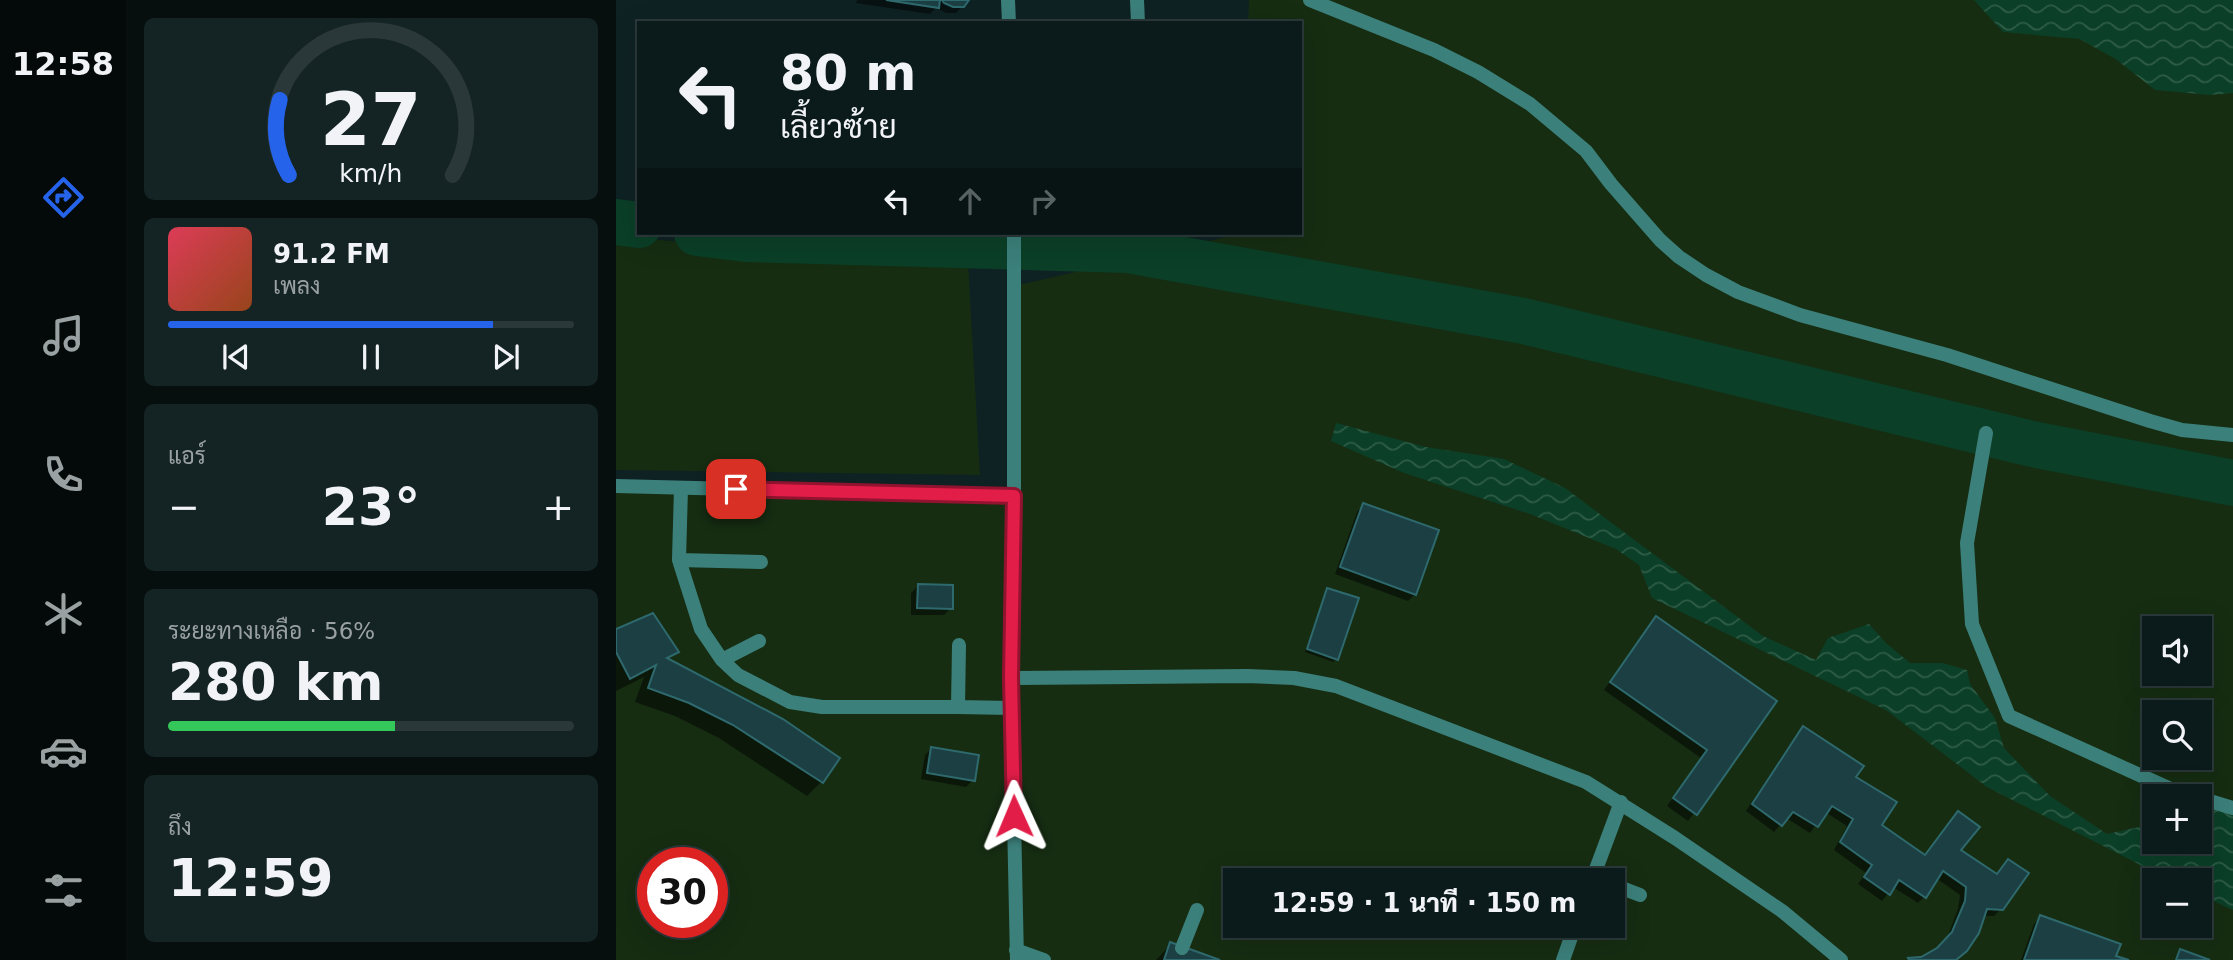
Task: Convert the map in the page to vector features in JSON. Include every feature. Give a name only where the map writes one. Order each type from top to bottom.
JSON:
[{"type":"street","points":[[1008,0],[1009,21]]},
{"type":"street","points":[[1137,0],[1138,21]]},
{"type":"street","points":[[1310,0],[1434,50],[1489,78],[1530,104],[1586,151],[1660,240],[1688,263],[1738,292],[1800,316],[1947,355],[2150,421],[2182,430],[2233,435]]},
{"type":"street","points":[[1014,235],[1011,678],[1016,955],[1044,960]]},
{"type":"street","points":[[1986,433],[1967,543],[1972,624],[2009,716],[2160,784]]},
{"type":"street","points":[[616,486],[1014,496]]},
{"type":"street","points":[[681,488],[678,560],[701,629],[722,660],[738,675],[790,702],[822,707],[1012,708]]},
{"type":"street","points":[[678,560],[761,562]]},
{"type":"street","points":[[722,660],[759,641]]},
{"type":"street","points":[[958,707],[959,645]]},
{"type":"street","points":[[1011,678],[1247,676],[1294,678],[1336,686],[1569,774],[1621,802],[1782,911],[1841,960]]},
{"type":"street","points":[[1599,868],[1621,802]]},
{"type":"street","points":[[2212,802],[2233,808]]},
{"type":"street","points":[[1625,890],[1640,895]]},
{"type":"street","points":[[1182,948],[1197,910]]},
{"type":"street","points":[[1563,960],[1571,938]]},
{"type":"shaded area","points":[[1249,0],[2233,0],[2233,960],[616,960],[616,486],[1014,495],[1015,286],[1234,235],[1302,235],[1302,21],[1248,21]]},
{"type":"shaded area","points":[[616,237],[968,262],[980,475],[616,470]]},
{"type":"water","points":[[1974,0],[2233,0],[2233,93],[2210,95],[2155,90],[2117,60],[2080,39],[2003,32]]},
{"type":"water","points":[[1336,423],[1426,447],[1504,459],[1565,488],[1763,636],[1816,660],[1828,638],[1869,624],[1910,663],[1943,663],[1967,670],[1970,684],[1995,718],[2004,748],[2050,796],[2107,834],[2142,825],[2142,854],[2212,854],[2212,806],[2233,813],[2233,910],[2212,900],[2212,868],[2146,868],[1987,787],[1886,710],[1652,598],[1639,565],[1616,549],[1530,514],[1404,473],[1331,441]]},
{"type":"building","points":[[886,0],[940,0],[939,8]]},
{"type":"building","points":[[942,0],[969,0],[964,7],[953,7]]},
{"type":"building","points":[[1363,503],[1439,530],[1416,595],[1340,567]]},
{"type":"building","points":[[918,584],[953,585],[953,609],[917,608]]},
{"type":"building","points":[[1327,588],[1359,598],[1338,660],[1307,649]]},
{"type":"building","points":[[653,613],[679,652],[667,658],[783,719],[840,758],[823,783],[733,725],[689,703],[648,688],[656,665],[630,679],[616,652],[616,629]]},
{"type":"building","points":[[1656,616],[1777,701],[1697,815],[1673,798],[1707,750],[1610,682]]},
{"type":"building","points":[[1803,726],[1864,766],[1856,777],[1897,802],[1882,825],[1925,855],[1958,811],[1980,827],[1961,850],[1997,874],[2008,859],[2029,873],[2003,910],[1987,909],[1979,933],[1967,951],[1956,960],[1908,958],[1921,957],[1937,948],[1952,932],[1965,901],[1966,887],[1943,871],[1926,898],[1899,880],[1890,895],[1864,877],[1872,865],[1840,842],[1853,819],[1832,806],[1818,827],[1793,812],[1782,826],[1752,804]]},
{"type":"building","points":[[931,747],[979,755],[975,781],[927,773]]},
{"type":"building","points":[[2040,915],[2121,944],[2116,956],[2129,960],[2024,960]]},
{"type":"building","points":[[1170,942],[1220,960],[1164,960]]},
{"type":"building","points":[[2180,949],[2210,960],[2176,960]]},
{"type":"waterway","points":[[616,222],[637,225]]},
{"type":"waterway","points":[[713,235],[746,239],[1128,250],[1524,321],[2032,444],[2233,483]]},
{"type":"route","points":[[736,489],[1014,496],[1011,678],[1014,816]]}]
